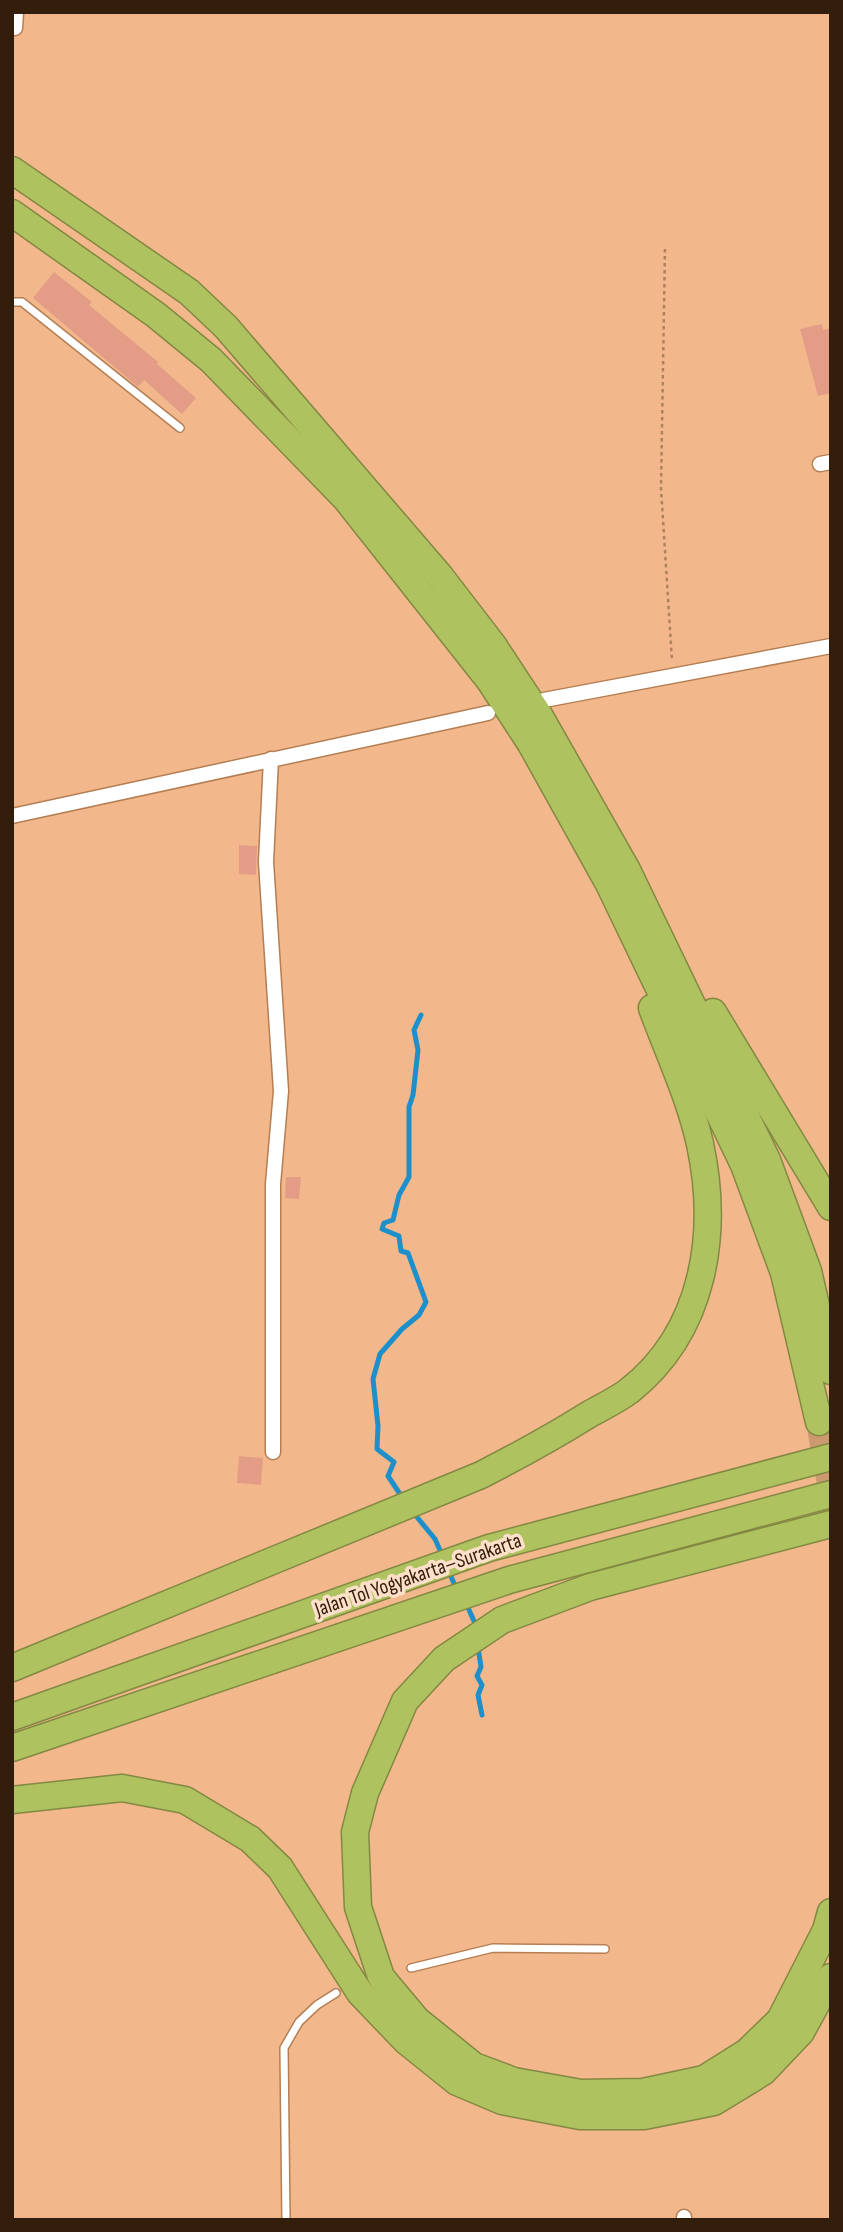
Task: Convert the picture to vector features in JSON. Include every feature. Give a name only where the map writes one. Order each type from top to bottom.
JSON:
[{"type":"highway","points":[[12,170],[189,292],[226,327],[440,576],[493,645],[539,715],[618,877],[767,1160],[808,1271],[831,1371]]},
{"type":"highway","points":[[12,213],[156,315],[211,360],[346,499],[490,681],[831,1207]]},
{"type":"highway","points":[[618,877],[744,1165],[784,1273],[818,1423]]},
{"type":"highway","points":[[12,1668],[481,1475],[537,1446],[629,1391],[667,1353],[692,1306],[708,1247],[708,1194],[699,1142],[618,877]]},
{"type":"highway","name":"Jalan Tol Yogyakarta–Surakarta","points":[[12,1717],[489,1548],[831,1457]]},
{"type":"highway","name":"Jalan Tol Yogyakarta–Surakarta","points":[[12,1748],[509,1580],[831,1494]]},
{"type":"highway","points":[[831,1524],[590,1587],[502,1620],[444,1658],[405,1702],[365,1793],[355,1832],[358,1907],[361,1919],[381,1977],[417,2020],[474,2066],[514,2081],[581,2093],[643,2092],[704,2080],[747,2052],[780,2020],[826,1930],[831,1912]]},
{"type":"highway","points":[[12,1800],[122,1788],[185,1800],[250,1839],[280,1868],[360,1993],[407,2041],[457,2082],[502,2101],[580,2116],[644,2116],[714,2102],[763,2072],[801,2032],[831,1977]]},
{"type":"street","points":[[15,28],[16,12]]},
{"type":"street","points":[[544,700],[831,646]]},
{"type":"street","points":[[12,816],[488,713]]},
{"type":"street","points":[[271,759],[266,862],[281,1091],[273,1184],[273,1452]]},
{"type":"lane","points":[[12,302],[22,302],[180,428]]},
{"type":"lane","points":[[411,1968],[493,1948],[605,1949]]},
{"type":"lane","points":[[286,2220],[284,2048],[299,2022],[317,2005],[336,1993]]},
{"type":"path","points":[[665,249],[661,488],[673,677]]},
{"type":"building","points":[[54,272],[92,302],[89,305],[158,362],[157,364],[196,398],[182,414],[144,380],[138,387],[33,298]]},
{"type":"building","points":[[822,324],[823,330],[831,328],[831,393],[818,396],[800,329]]},
{"type":"building","points":[[239,845],[257,846],[256,875],[239,874]]},
{"type":"building","points":[[286,1177],[301,1177],[299,1199],[285,1198]]},
{"type":"building","points":[[239,1456],[263,1458],[261,1485],[237,1483]]},
{"type":"waterway","points":[[404,1500],[388,1476],[394,1462],[377,1449],[378,1426],[373,1379],[380,1354],[402,1329],[419,1315],[426,1302],[408,1253],[401,1251],[399,1236],[382,1229],[384,1223],[393,1220],[399,1195],[409,1177],[409,1107],[418,1050],[414,1030],[421,1015]]},
{"type":"waterway","points":[[412,1511],[435,1539],[443,1557]]},
{"type":"waterway","points":[[448,1570],[457,1590]]},
{"type":"waterway","points":[[466,1603],[477,1628]]},
{"type":"waterway","points":[[478,1647],[481,1667],[477,1676],[482,1685],[478,1695],[482,1715]]},
{"type":"tunnel","points":[[819,1422],[831,1490]]}]
